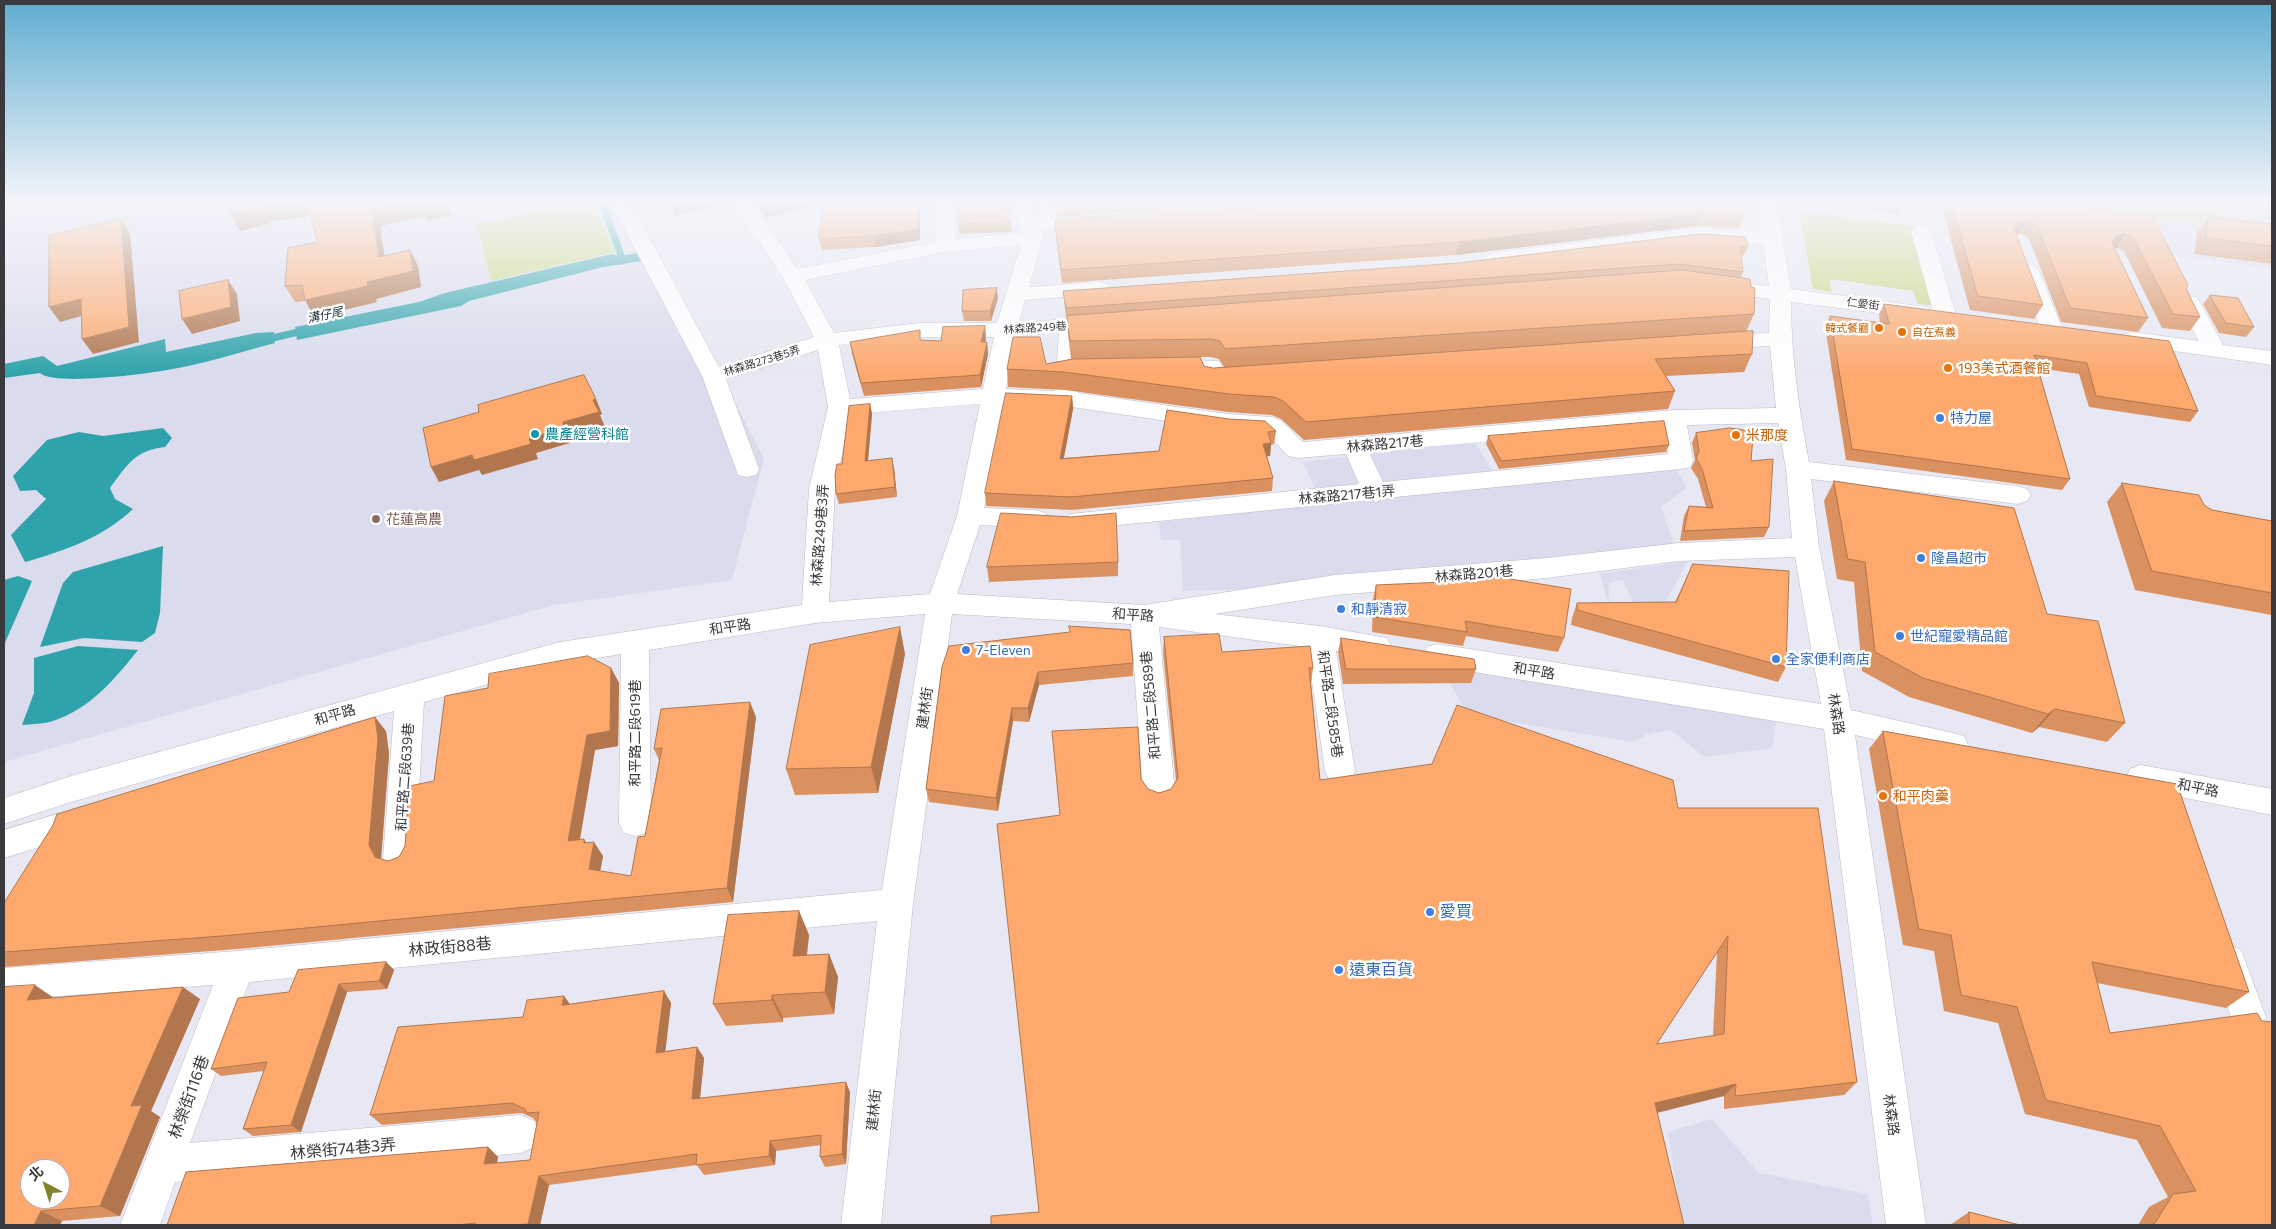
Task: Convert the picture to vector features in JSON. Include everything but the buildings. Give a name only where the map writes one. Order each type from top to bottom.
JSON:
[{"type":"street","name":"林森路273巷5弄","points":[[652,260],[713,376],[827,340]]},
{"type":"street","name":"林森路249巷3弄","points":[[781,260],[792,276],[827,340],[840,407],[822,489],[815,613]]},
{"type":"street","points":[[792,276],[872,260]]},
{"type":"street","name":"建林街","points":[[861,1225],[896,904],[940,603],[970,516],[1006,330],[1019,294],[1025,260]]},
{"type":"street","points":[[1476,261],[1481,260]]},
{"type":"street","name":"林森路","points":[[1776,260],[1781,294],[1780,339],[1788,415],[1798,469],[1806,547],[1838,719],[1906,1225]]},
{"type":"street","name":"仁愛街","points":[[1781,294],[1955,316],[1933,260]]},
{"type":"street","points":[[2026,260],[2051,328]]},
{"type":"street","points":[[1695,283],[1781,294]]},
{"type":"street","points":[[1019,294],[1118,287]]},
{"type":"street","points":[[2189,302],[2215,350]]},
{"type":"street","points":[[2144,316],[2156,342]]},
{"type":"street","name":"林森路249巷","points":[[827,340],[919,330],[1006,330],[1121,322]]},
{"type":"street","points":[[1066,398],[1078,368],[1071,325]]},
{"type":"street","points":[[2108,336],[2272,358]]},
{"type":"street","points":[[1690,343],[1780,339]]},
{"type":"street","points":[[1144,367],[1211,366],[1212,377],[1262,374]]},
{"type":"street","points":[[713,376],[747,469]]},
{"type":"street","name":"林森路217巷","points":[[840,407],[993,396],[1066,398],[1228,422],[1272,425],[1297,450],[1674,418],[1788,415]]},
{"type":"street","name":"林森路217巷1弄","points":[[970,516],[1072,521],[1376,493],[1681,461],[1674,418]]},
{"type":"street","points":[[1355,446],[1376,493]]},
{"type":"street","points":[[1798,469],[2018,496]]},
{"type":"street","name":"林森路201巷","points":[[1144,615],[1335,585],[1547,568],[1679,552],[1806,547]]},
{"type":"street","name":"和平路","points":[[4,811],[71,789],[560,653],[815,613],[940,603],[1144,615],[1320,637],[1838,719],[1979,750]]},
{"type":"street","name":"和平路二段589巷","points":[[1144,615],[1159,794]]},
{"type":"street","name":"和平路二段585巷","points":[[1320,637],[1340,771]]},
{"type":"street","name":"和平路二段619巷","points":[[634,823],[635,642]]},
{"type":"street","name":"和平路二段639巷","points":[[399,859],[410,694]]},
{"type":"street","name":"和平路","points":[[2112,773],[2173,796],[2272,802]]},
{"type":"street","points":[[36,862],[57,828],[71,789]]},
{"type":"street","points":[[4,844],[57,828]]},
{"type":"street","name":"林政街88巷","points":[[4,984],[237,968],[896,904]]},
{"type":"street","points":[[2219,933],[2248,1017]]},
{"type":"street","name":"林榮街116巷","points":[[140,1225],[237,968]]},
{"type":"street","name":"林榮街74巷3弄","points":[[164,1164],[521,1134]]},
{"type":"shaded area","name":"花蓮高農","points":[[4,260],[659,260],[764,458],[732,580],[554,605],[4,762]]},
{"type":"shaded area","points":[[2209,260],[2272,260],[2272,269]]},
{"type":"shaded area","points":[[1474,441],[1493,472],[1315,489],[1303,462]]},
{"type":"shaded area","points":[[1674,465],[1687,488],[1661,507],[1674,545],[1312,587],[1183,591],[1180,540],[1161,540],[1159,522]]},
{"type":"shaded area","points":[[1688,561],[1663,606],[1636,609],[1623,580],[1608,583],[1610,610],[1600,574]]},
{"type":"shaded area","points":[[1431,650],[1778,710],[1772,748],[1705,757],[1670,730],[1646,735],[1633,742],[1468,715]]},
{"type":"shaded area","points":[[1712,1119],[1759,1173],[1868,1194],[1873,1225],[1682,1225],[1668,1132]]},
{"type":"green space","points":[[486,260],[579,260],[491,281]]},
{"type":"green space","points":[[1808,260],[1922,260],[1935,306],[1918,304],[1913,291],[1830,279],[1831,292],[1813,289]]},
{"type":"water","points":[[585,260],[647,260],[603,267],[469,301],[461,306],[297,340],[295,327],[419,302],[445,293]]},
{"type":"water","points":[[274,332],[275,343],[167,370],[81,379],[49,377],[40,373],[4,378],[4,364],[43,356],[57,366],[165,339],[166,352],[256,333]]},
{"type":"water","points":[[163,428],[172,438],[165,447],[146,451],[139,455],[127,466],[110,488],[115,499],[133,509],[109,528],[83,542],[25,562],[11,535],[46,499],[36,490],[20,491],[13,476],[47,440],[79,432],[103,436]]},
{"type":"water","points":[[163,546],[160,613],[155,633],[142,642],[84,638],[40,647],[63,583],[73,572]]},
{"type":"water","points":[[18,576],[32,581],[4,645],[4,580]]},
{"type":"water","points":[[78,646],[138,650],[100,692],[79,709],[49,722],[22,725],[34,693],[34,658]]},
{"type":"waterway","name":"溝仔尾","points":[[264,340],[307,330]]},
{"type":"place","name":"韓式餐廳","points":[[1879,328]]},
{"type":"place","name":"自在煮義","points":[[1902,332]]},
{"type":"place","name":"193美式酒餐館","points":[[1948,368]]},
{"type":"place","name":"特力屋","points":[[1940,418]]},
{"type":"place","name":"農產經營科館","points":[[535,434]]},
{"type":"place","name":"米那度","points":[[1736,435]]},
{"type":"place","name":"花蓮高農","points":[[376,519]]},
{"type":"place","name":"隆昌超市","points":[[1921,558]]},
{"type":"place","name":"和靜清寂","points":[[1341,609]]},
{"type":"place","name":"世紀寵愛精品館","points":[[1900,636]]},
{"type":"place","name":"7-Eleven","points":[[966,650]]},
{"type":"place","name":"全家便利商店","points":[[1776,659]]},
{"type":"place","name":"和平肉羹","points":[[1883,796]]},
{"type":"place","name":"愛買","points":[[1430,912]]},
{"type":"place","name":"遠東百貨","points":[[1339,970]]}]
